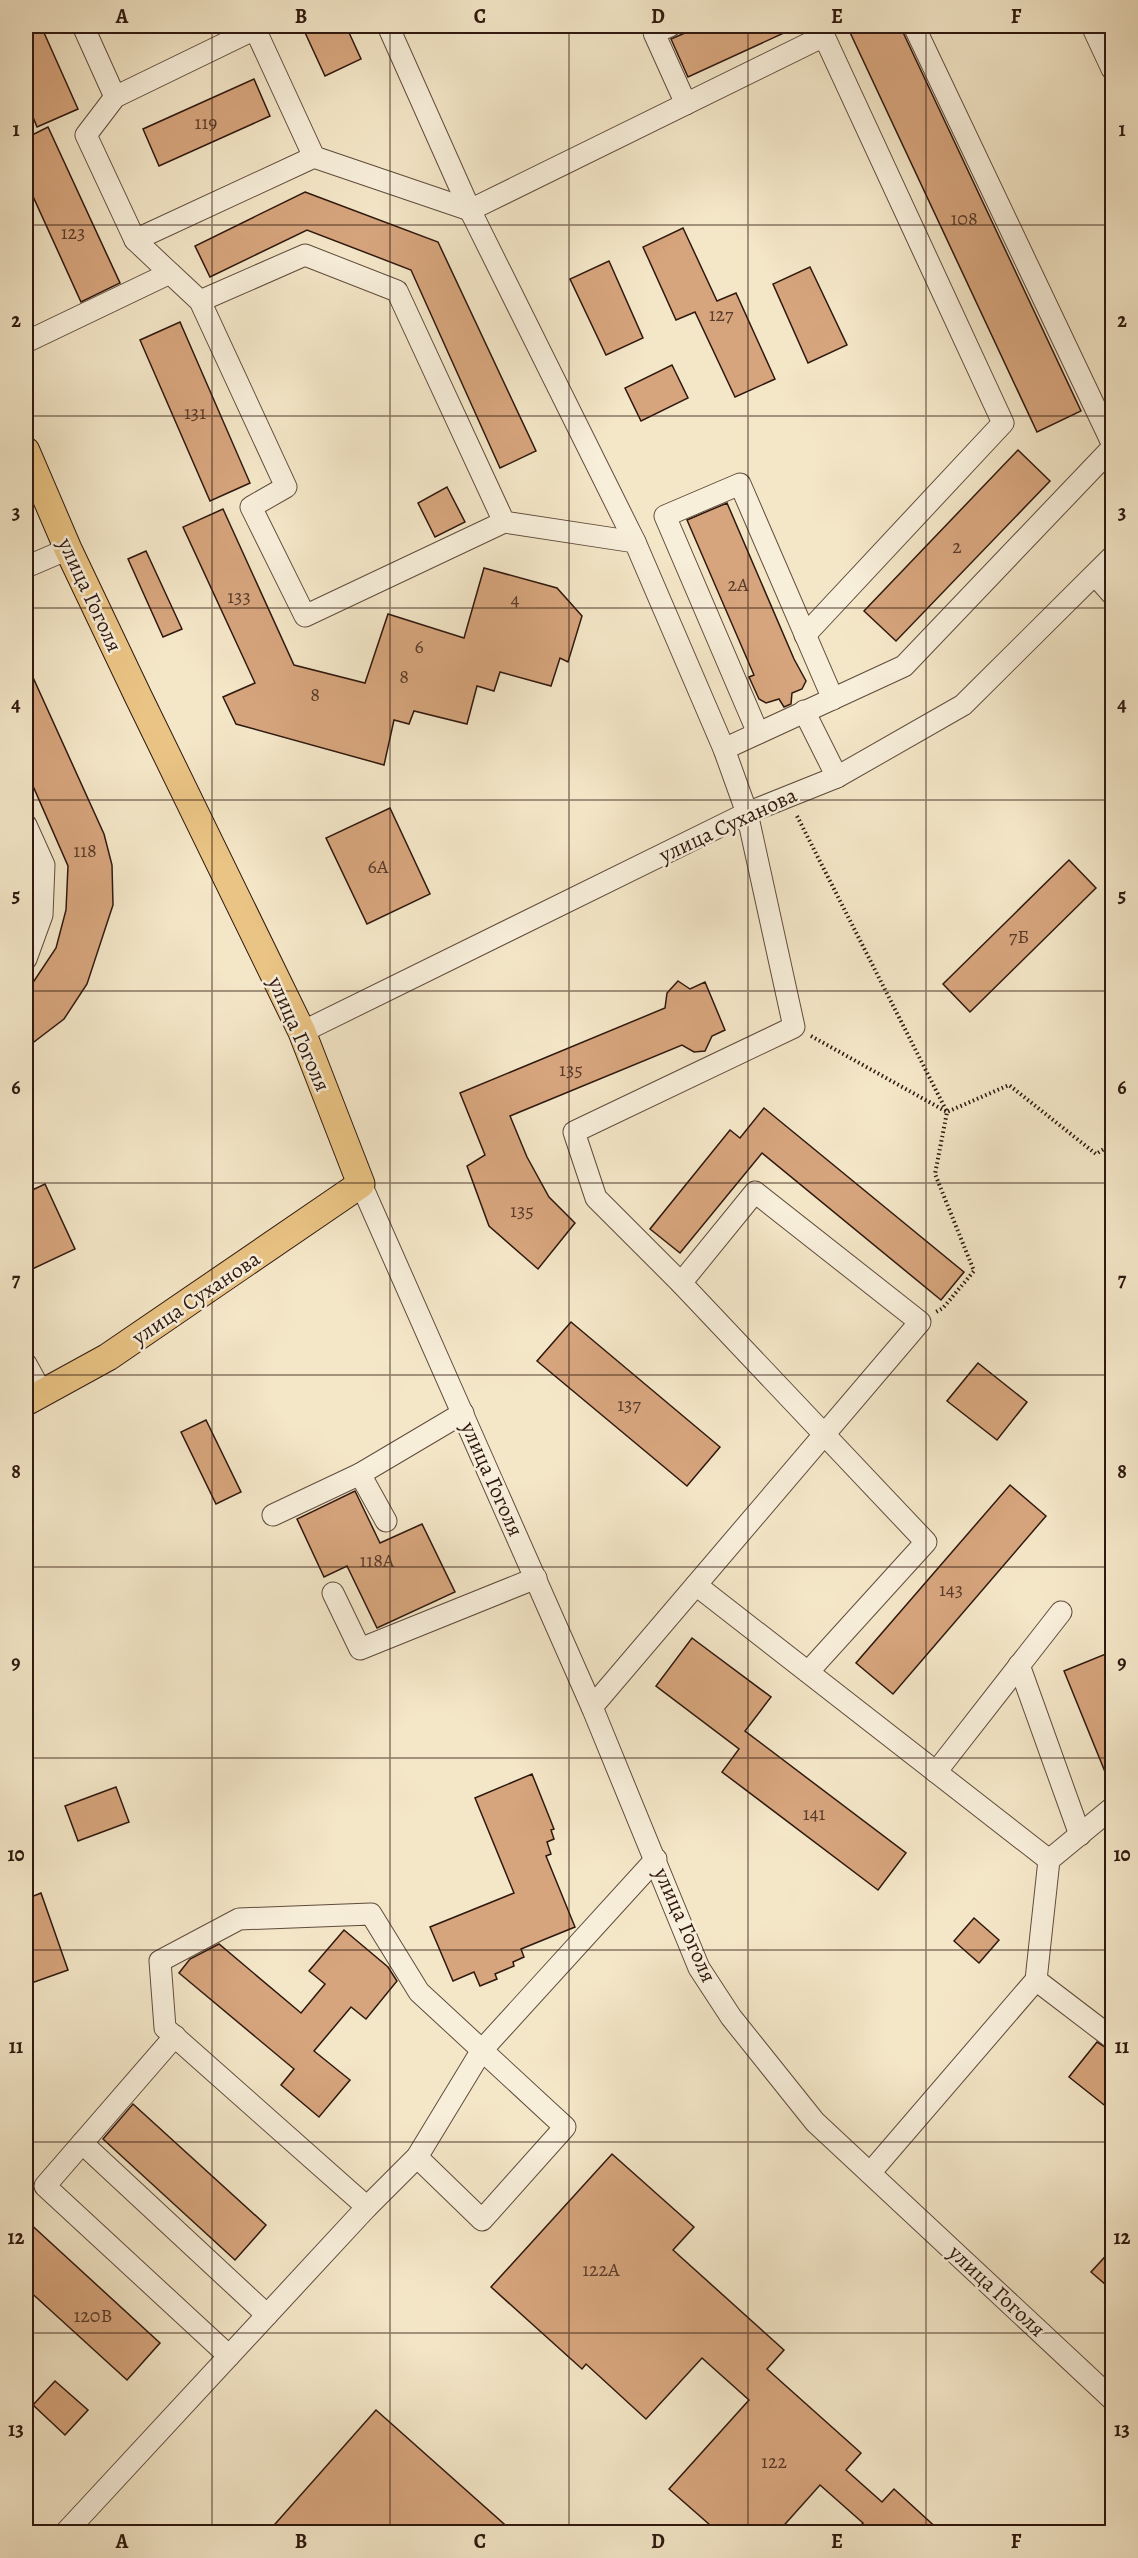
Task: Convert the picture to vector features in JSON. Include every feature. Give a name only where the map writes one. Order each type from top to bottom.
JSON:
[{"type":"main road","name":"улица Гоголя","points":[[26,451],[68,549],[302,1032],[361,1184]]},
{"type":"main road","name":"улица Суханова","points":[[34,1397],[108,1357],[361,1184]]},
{"type":"street","points":[[83,26],[115,97]]},
{"type":"street","points":[[388,26],[470,210],[635,542],[724,749],[747,813],[794,1027],[574,1132],[596,1198],[681,1283],[926,1542],[808,1672]]},
{"type":"street","points":[[670,26],[654,33],[686,104]]},
{"type":"street","points":[[914,26],[1113,443]]},
{"type":"street","points":[[1092,26],[1113,69]]},
{"type":"street","points":[[314,157],[255,27],[115,97],[86,135],[135,240],[200,301],[286,487],[251,507],[305,616],[504,522],[635,542]]},
{"type":"street","points":[[135,240],[314,157],[470,210],[824,36],[1003,423],[805,635]]},
{"type":"street","points":[[200,301],[305,255],[397,291],[504,522]]},
{"type":"street","points":[[26,342],[170,273]]},
{"type":"street","points":[[724,749],[904,666],[1113,448]]},
{"type":"street","points":[[758,733],[665,516],[740,484],[833,699]]},
{"type":"street","points":[[26,567],[68,549]]},
{"type":"street","name":"улица Суханова","points":[[302,1032],[747,813],[837,777],[963,705],[1113,557]]},
{"type":"street","points":[[1095,575],[1113,594]]},
{"type":"street","points":[[804,711],[837,777]]},
{"type":"street","points":[[26,825],[44,865],[42,915],[26,959]]},
{"type":"street","name":"улица Гоголя","points":[[361,1184],[592,1707],[699,1968],[731,2017],[815,2122],[1113,2398]]},
{"type":"street","points":[[592,1707],[920,1322],[755,1192],[681,1283]]},
{"type":"street","points":[[26,1364],[34,1397]]},
{"type":"street","points":[[273,1515],[360,1474],[463,1413]]},
{"type":"street","points":[[360,1474],[386,1521]]},
{"type":"street","points":[[333,1593],[360,1649],[536,1578]]},
{"type":"street","points":[[696,1585],[1049,1860]]},
{"type":"street","points":[[936,1772],[1061,1612]]},
{"type":"street","points":[[1019,1665],[1080,1835]]},
{"type":"street","points":[[870,2173],[1036,1980],[1049,1860],[1113,1808]]},
{"type":"street","points":[[66,2532],[367,2207],[417,2157],[482,2050],[656,1859]]},
{"type":"street","points":[[367,2207],[165,2028],[160,1962],[239,1919],[371,1914],[419,1992],[565,2127],[482,2220],[417,2157]]},
{"type":"street","points":[[1036,1980],[1113,2038]]},
{"type":"street","points":[[175,2036],[45,2186],[229,2356]]},
{"type":"street","points":[[82,2143],[267,2315]]},
{"type":"path","points":[[787,797],[947,1112],[935,1174],[974,1271],[943,1308],[920,1322]]},
{"type":"path","points":[[794,1027],[947,1112]]},
{"type":"path","points":[[947,1112],[1009,1085],[1096,1154],[1113,1144]]},
{"type":"building","points":[[26,26],[41,26],[78,109],[37,127],[26,100]]},
{"type":"building","points":[[302,26],[346,26],[361,59],[325,76]]},
{"type":"building","points":[[701,26],[799,26],[688,77],[671,39]]},
{"type":"building","points":[[847,26],[900,26],[1081,411],[1037,432]]},
{"type":"building","points":[[254,79],[270,116],[159,166],[143,129]]},
{"type":"building","points":[[48,127],[120,283],[81,302],[26,181],[26,138]]},
{"type":"building","points":[[305,192],[438,242],[536,451],[500,468],[411,270],[307,230],[210,277],[195,246]]},
{"type":"building","points":[[683,228],[717,301],[736,293],[775,379],[735,397],[695,312],[676,320],[643,247]]},
{"type":"building","points":[[609,261],[643,338],[606,355],[570,279]]},
{"type":"building","points":[[810,267],[847,345],[808,363],[773,284]]},
{"type":"building","points":[[180,322],[250,483],[210,501],[140,340]]},
{"type":"building","points":[[672,365],[688,398],[641,421],[625,388]]},
{"type":"building","points":[[1018,450],[1050,481],[896,641],[864,611]]},
{"type":"building","points":[[447,487],[465,522],[435,537],[418,503]]},
{"type":"building","points":[[727,503],[794,659],[806,681],[802,689],[792,693],[791,704],[784,707],[779,699],[766,703],[759,699],[749,677],[754,675],[687,520]]},
{"type":"building","points":[[223,509],[294,665],[365,683],[388,614],[464,638],[484,568],[557,588],[582,616],[568,662],[560,658],[551,686],[500,672],[494,691],[477,686],[467,724],[414,711],[409,724],[394,720],[384,765],[236,724],[223,697],[255,683],[183,527]]},
{"type":"building","points":[[146,551],[182,629],[163,637],[128,559]]},
{"type":"building","points":[[26,662],[104,834],[112,865],[113,905],[87,984],[64,1019],[26,1048],[26,993],[56,948],[66,910],[68,866],[26,770]]},
{"type":"building","points":[[390,808],[430,894],[367,924],[326,838]]},
{"type":"building","points":[[1069,860],[1096,888],[970,1012],[943,984]]},
{"type":"building","points":[[678,981],[690,989],[705,982],[725,1030],[712,1036],[705,1051],[694,1052],[682,1045],[510,1116],[527,1157],[549,1197],[575,1223],[538,1269],[489,1226],[467,1166],[485,1155],[460,1093],[665,1008],[667,993]]},
{"type":"building","points":[[764,1108],[964,1272],[941,1300],[762,1153],[680,1253],[650,1229],[730,1130],[740,1138]]},
{"type":"building","points":[[45,1184],[75,1249],[26,1272],[26,1193]]},
{"type":"building","points":[[571,1322],[720,1447],[687,1486],[537,1361]]},
{"type":"building","points":[[978,1363],[1027,1402],[997,1440],[947,1401]]},
{"type":"building","points":[[206,1420],[241,1492],[216,1504],[181,1432]]},
{"type":"building","points":[[1010,1485],[1046,1516],[893,1694],[856,1663]]},
{"type":"building","points":[[355,1491],[380,1543],[422,1524],[455,1592],[377,1628],[347,1566],[324,1577],[297,1519]]},
{"type":"building","points":[[692,1638],[771,1697],[745,1731],[906,1853],[878,1890],[722,1772],[739,1749],[656,1686]]},
{"type":"building","points":[[1113,1651],[1113,1789],[1112,1789],[1064,1671]]},
{"type":"building","points":[[532,1774],[554,1829],[551,1830],[554,1839],[547,1842],[551,1854],[546,1856],[575,1927],[521,1949],[524,1957],[513,1962],[514,1966],[495,1974],[497,1979],[480,1986],[474,1972],[453,1981],[430,1927],[514,1893],[475,1798]]},
{"type":"building","points":[[116,1787],[129,1822],[78,1841],[65,1806]]},
{"type":"building","points":[[41,1893],[68,1970],[26,1985],[26,1899]]},
{"type":"building","points":[[974,1918],[999,1940],[979,1963],[954,1941]]},
{"type":"building","points":[[344,1930],[388,1967],[397,1981],[366,2019],[351,2007],[314,2051],[350,2080],[319,2117],[281,2085],[294,2069],[179,1973],[190,1959],[219,1944],[301,2013],[325,1984],[309,1971]]},
{"type":"building","points":[[1097,2042],[1113,2052],[1113,2112],[1069,2077]]},
{"type":"building","points":[[133,2104],[266,2225],[235,2260],[103,2139]]},
{"type":"building","points":[[612,2154],[694,2227],[673,2250],[784,2350],[767,2369],[861,2453],[846,2470],[882,2502],[894,2489],[941,2532],[855,2532],[863,2523],[820,2485],[778,2532],[718,2532],[669,2489],[749,2400],[702,2358],[646,2419],[586,2364],[582,2369],[491,2287]]},
{"type":"building","points":[[26,2220],[160,2343],[127,2380],[26,2288]]},
{"type":"building","points":[[1113,2248],[1113,2291],[1091,2272]]},
{"type":"building","points":[[55,2381],[88,2410],[65,2435],[33,2405]]},
{"type":"building","points":[[376,2410],[513,2532],[268,2532]]}]
